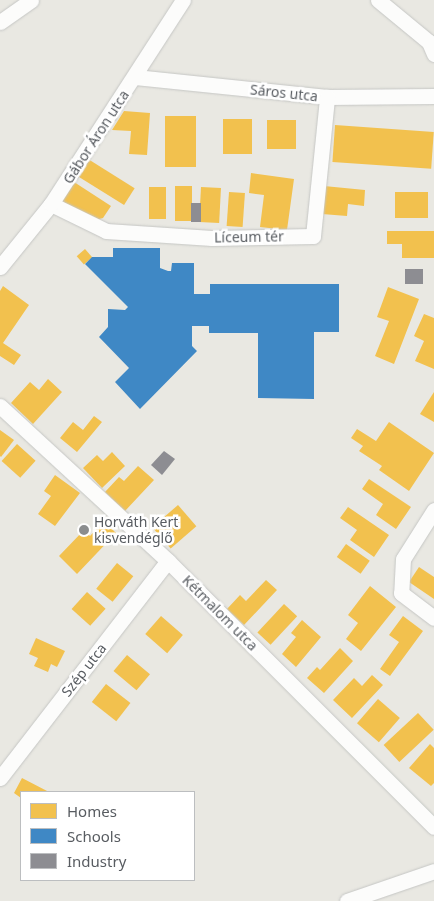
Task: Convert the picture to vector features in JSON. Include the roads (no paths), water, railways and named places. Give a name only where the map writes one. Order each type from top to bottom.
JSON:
[{"type":"street","points":[[0,22],[31,0]]},
{"type":"street","name":"Gábor Áron utca","points":[[0,267],[52,204],[135,77],[182,0]]},
{"type":"street","points":[[378,0],[429,42],[434,54]]},
{"type":"street","name":"Sáros utca","points":[[135,77],[328,97],[434,96]]},
{"type":"street","name":"Líceum tér","points":[[52,204],[106,231],[212,238],[313,236],[328,97]]},
{"type":"street","name":"Kétmalom utca","points":[[0,406],[168,561],[434,827]]},
{"type":"street","points":[[434,510],[403,559],[401,593],[434,618]]},
{"type":"street","name":"Szép utca","points":[[0,778],[168,561]]},
{"type":"street","points":[[347,901],[434,871]]},
{"type":"place","name":"Horváth Kert kisvendéglő","points":[[84,530]]}]
